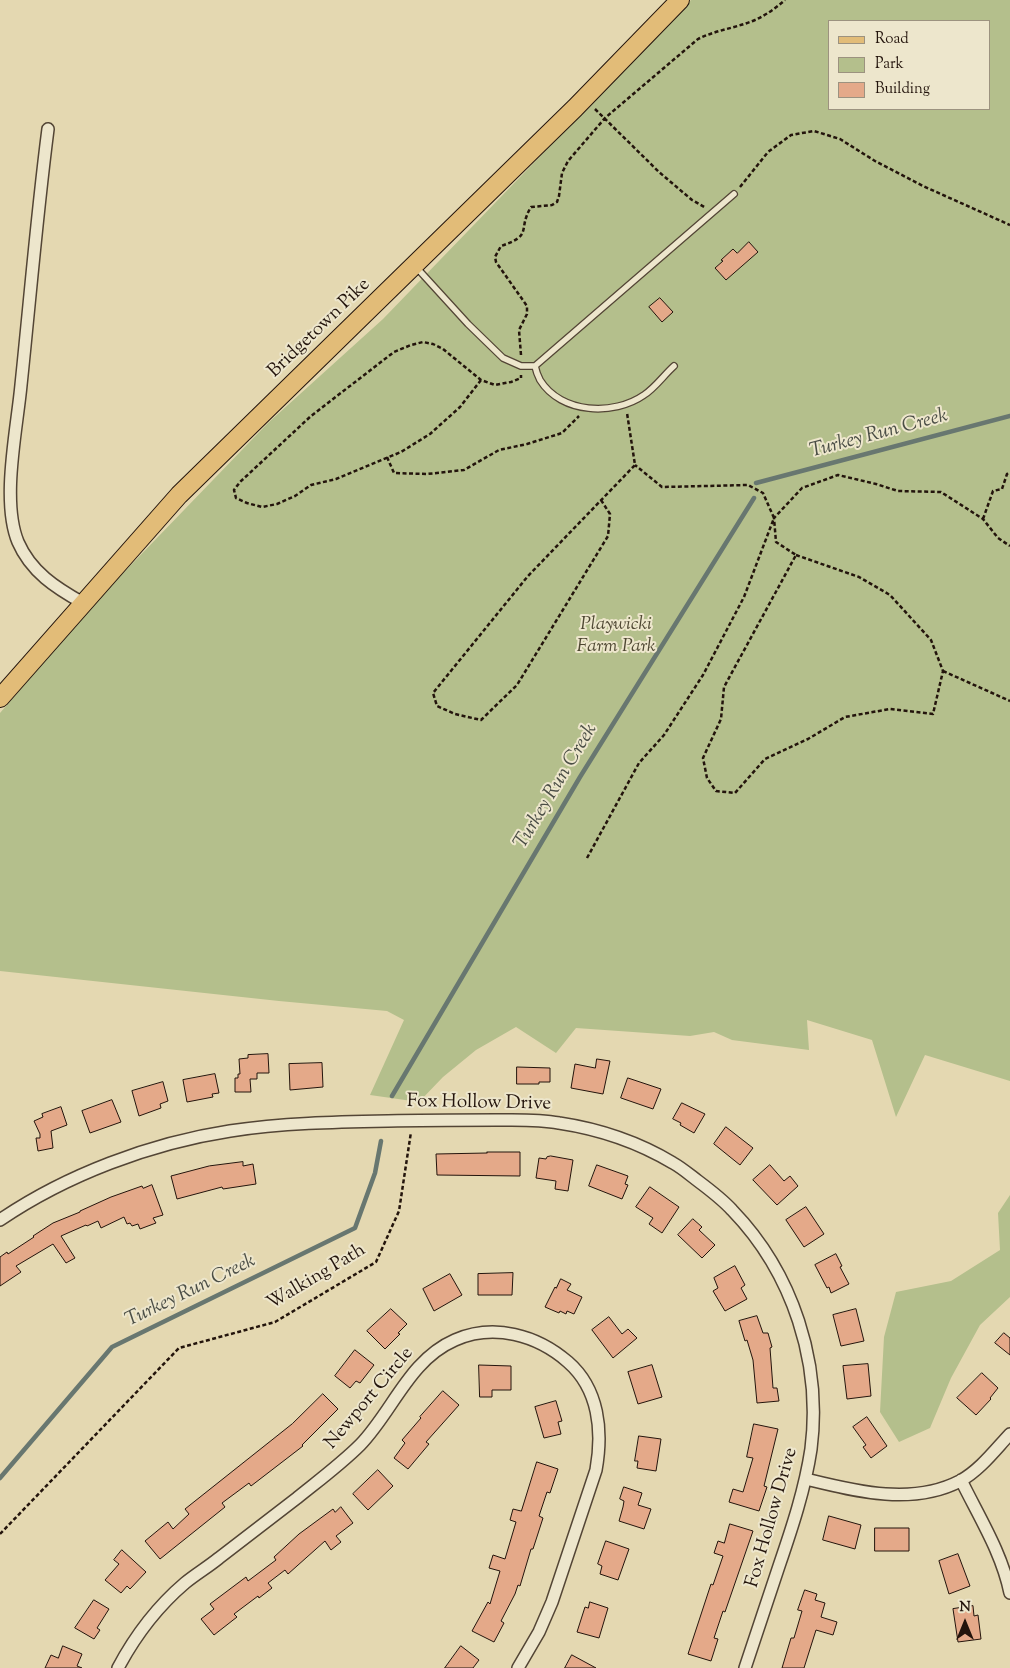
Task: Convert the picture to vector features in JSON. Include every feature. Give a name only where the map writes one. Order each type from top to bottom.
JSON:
[{"type":"main road","name":"Bridgetown Pike","points":[[0,698],[179,495],[414,266],[680,0]]},
{"type":"street","points":[[48,129],[14,446],[11,488],[12,515],[18,543],[28,560],[55,587],[83,603]]},
{"type":"street","name":"Fox Hollow Drive","points":[[0,1220],[45,1193],[130,1157],[177,1142],[232,1131],[282,1125],[536,1120],[600,1132],[640,1146],[674,1164],[719,1197],[753,1234],[771,1261],[787,1291],[802,1330],[809,1362],[813,1410],[811,1446],[806,1479],[791,1532],[745,1668]]},
{"type":"street","name":"Newport Circle","points":[[118,1668],[144,1626],[180,1588],[336,1467],[361,1444],[424,1360],[433,1352],[456,1340],[479,1333],[492,1332],[523,1336],[543,1344],[560,1355],[570,1364],[590,1392],[600,1426],[599,1454],[596,1470],[552,1602],[539,1632],[518,1668]]},
{"type":"street","points":[[806,1479],[876,1494],[924,1492],[961,1480],[986,1460],[1010,1434]]},
{"type":"street","points":[[961,1480],[1002,1564],[1010,1592]]},
{"type":"lane","points":[[414,266],[468,324],[503,358],[521,366],[535,366],[734,194]]},
{"type":"lane","points":[[535,366],[540,380],[555,396],[587,408],[604,410],[626,404],[644,395],[674,366]]},
{"type":"path","points":[[481,380],[460,407],[430,434],[401,452],[336,479],[311,485],[277,504],[262,507],[236,498],[234,490],[240,482],[311,416],[394,352],[423,342],[434,344],[443,349],[481,380],[495,385],[521,378],[519,330],[527,314],[527,306],[496,262],[501,246],[513,242],[520,237],[524,229],[526,215],[531,207],[552,205],[557,202],[562,173],[568,161],[605,118],[698,39],[713,32],[754,20],[785,0]]},
{"type":"path","points":[[583,99],[666,178],[692,200],[714,212]]},
{"type":"path","points":[[734,194],[768,152],[791,135],[814,131],[840,139],[875,161],[923,186],[1010,225]]},
{"type":"path","points":[[626,404],[635,465],[662,487],[748,485],[763,493],[774,518],[776,542],[796,555],[859,577],[890,595],[931,640],[943,671],[933,714],[890,709],[844,718],[808,739],[765,758],[736,793],[716,791],[707,778],[703,758],[721,719],[724,687],[796,555]]},
{"type":"path","points":[[387,457],[394,472],[427,474],[464,470],[499,450],[527,444],[562,433],[587,408]]},
{"type":"path","points":[[601,500],[610,514],[608,536],[517,685],[481,720],[455,714],[438,706],[433,693],[528,576],[601,500],[635,465]]},
{"type":"path","points":[[983,519],[993,491],[1002,489],[1007,474],[1010,472]]},
{"type":"path","points":[[587,858],[639,763],[664,735],[703,675],[744,597],[774,518],[802,488],[838,475],[898,491],[940,492],[983,519],[998,538],[1010,546]]},
{"type":"path","points":[[943,671],[1010,701]]},
{"type":"path","name":"Walking Path","points":[[0,1534],[179,1348],[275,1322],[376,1262],[399,1211],[412,1121]]},
{"type":"green space","name":"Playwicki Farm Park","points":[[691,0],[1010,0],[1010,1081],[925,1055],[896,1117],[872,1040],[807,1020],[809,1050],[732,1040],[714,1032],[690,1036],[576,1028],[556,1053],[516,1027],[476,1050],[443,1077],[419,1102],[370,1095],[404,1020],[387,1011],[0,971],[0,713],[100,597],[268,423],[383,319]]},
{"type":"green space","points":[[1010,1195],[1010,1297],[980,1325],[951,1378],[930,1428],[899,1442],[880,1412],[884,1337],[896,1292],[951,1281],[1000,1250],[998,1213]]},
{"type":"building","points":[[749,242],[758,252],[726,280],[715,268],[733,249],[737,253]]},
{"type":"building","points":[[660,298],[673,312],[662,322],[649,307]]},
{"type":"building","points":[[268,1054],[269,1073],[257,1073],[257,1079],[250,1079],[251,1092],[235,1092],[235,1078],[238,1078],[238,1074],[240,1074],[239,1059],[248,1058],[248,1055]]},
{"type":"building","points":[[597,1059],[610,1061],[603,1094],[571,1088],[575,1064],[595,1068]]},
{"type":"building","points":[[322,1063],[323,1087],[290,1090],[289,1064]]},
{"type":"building","points":[[517,1067],[550,1068],[550,1082],[517,1084]]},
{"type":"building","points":[[215,1074],[219,1093],[212,1094],[213,1097],[187,1102],[183,1080]]},
{"type":"building","points":[[628,1078],[661,1089],[653,1109],[621,1098]]},
{"type":"building","points":[[163,1082],[168,1101],[160,1104],[161,1108],[139,1116],[132,1091]]},
{"type":"building","points":[[112,1100],[121,1122],[90,1133],[82,1111]]},
{"type":"building","points":[[682,1103],[705,1114],[694,1133],[673,1119]]},
{"type":"building","points":[[61,1107],[67,1125],[51,1131],[53,1148],[38,1151],[36,1138],[40,1138],[40,1134],[34,1121],[43,1117],[42,1114]]},
{"type":"building","points":[[726,1127],[753,1148],[740,1165],[714,1144]]},
{"type":"building","points":[[520,1152],[520,1176],[437,1175],[436,1154]]},
{"type":"building","points":[[551,1156],[573,1160],[568,1191],[555,1189],[556,1181],[536,1178],[539,1158],[546,1159]]},
{"type":"building","points":[[243,1162],[243,1166],[253,1164],[256,1184],[223,1189],[222,1187],[177,1199],[171,1176],[209,1166]]},
{"type":"building","points":[[597,1165],[628,1176],[625,1184],[628,1185],[622,1199],[589,1186]]},
{"type":"building","points":[[770,1165],[784,1181],[790,1176],[798,1186],[777,1205],[753,1180]]},
{"type":"building","points":[[152,1185],[163,1215],[153,1218],[156,1223],[140,1229],[138,1224],[132,1226],[130,1223],[127,1224],[124,1217],[101,1228],[98,1221],[86,1225],[61,1236],[75,1258],[66,1263],[53,1244],[16,1266],[21,1272],[0,1286],[0,1257],[7,1252],[8,1254],[53,1223],[111,1197],[142,1186],[143,1188]]},
{"type":"building","points":[[650,1187],[679,1207],[662,1233],[649,1224],[653,1218],[636,1207]]},
{"type":"building","points":[[806,1207],[824,1234],[804,1247],[786,1220]]},
{"type":"building","points":[[693,1219],[702,1227],[699,1230],[715,1245],[702,1258],[678,1235]]},
{"type":"building","points":[[836,1254],[849,1284],[831,1293],[815,1265]]},
{"type":"building","points":[[735,1266],[745,1285],[741,1288],[747,1299],[725,1311],[713,1291],[718,1288],[714,1278]]},
{"type":"building","points":[[513,1273],[512,1295],[478,1295],[478,1274]]},
{"type":"building","points":[[450,1274],[462,1295],[434,1311],[423,1289]]},
{"type":"building","points":[[561,1279],[571,1284],[567,1290],[582,1297],[574,1314],[567,1311],[566,1314],[560,1311],[559,1313],[545,1307]]},
{"type":"building","points":[[391,1309],[407,1324],[385,1349],[367,1331]]},
{"type":"building","points":[[856,1309],[864,1341],[841,1346],[833,1315]]},
{"type":"building","points":[[757,1316],[763,1333],[768,1333],[772,1347],[770,1348],[773,1388],[777,1388],[779,1401],[757,1403],[753,1360],[739,1321]]},
{"type":"building","points":[[609,1317],[622,1334],[628,1329],[637,1338],[613,1358],[592,1330]]},
{"type":"building","points":[[1004,1333],[1010,1338],[1010,1355],[995,1343]]},
{"type":"building","points":[[355,1350],[374,1365],[360,1383],[356,1381],[350,1388],[335,1376]]},
{"type":"building","points":[[868,1364],[871,1396],[847,1399],[843,1366]]},
{"type":"building","points":[[479,1365],[511,1366],[511,1390],[492,1390],[492,1397],[480,1397]]},
{"type":"building","points":[[652,1365],[662,1397],[638,1404],[628,1372]]},
{"type":"building","points":[[982,1373],[998,1388],[991,1399],[976,1415],[957,1398]]},
{"type":"building","points":[[443,1391],[459,1405],[426,1442],[429,1444],[408,1469],[394,1458],[405,1443],[402,1440]]},
{"type":"building","points":[[323,1394],[338,1409],[303,1446],[251,1486],[249,1483],[222,1503],[225,1507],[160,1559],[145,1541],[168,1522],[173,1529],[189,1514],[185,1509],[292,1424]]},
{"type":"building","points":[[556,1401],[562,1421],[558,1422],[561,1434],[544,1438],[535,1407]]},
{"type":"building","points":[[867,1417],[887,1446],[871,1458],[863,1447],[866,1445],[853,1427]]},
{"type":"building","points":[[754,1424],[778,1429],[764,1486],[767,1487],[759,1511],[729,1502],[733,1489],[743,1492],[753,1458],[747,1457]]},
{"type":"building","points":[[639,1436],[661,1439],[656,1471],[637,1468],[638,1461],[635,1461]]},
{"type":"building","points":[[537,1462],[558,1469],[550,1493],[547,1492],[539,1516],[543,1518],[520,1586],[518,1585],[501,1621],[504,1623],[494,1642],[472,1631],[488,1602],[490,1604],[500,1571],[489,1568],[493,1555],[505,1559],[516,1522],[510,1520],[513,1509],[521,1511]]},
{"type":"building","points":[[378,1470],[393,1486],[368,1510],[353,1494]]},
{"type":"building","points":[[624,1487],[642,1493],[638,1505],[651,1509],[644,1529],[619,1521],[624,1501],[620,1499]]},
{"type":"building","points":[[341,1507],[353,1523],[336,1536],[341,1542],[331,1550],[325,1541],[288,1574],[285,1570],[268,1583],[272,1588],[234,1614],[237,1617],[214,1635],[201,1619],[214,1609],[210,1604],[246,1577],[248,1581],[276,1560],[274,1557],[299,1534],[333,1509],[335,1512]]},
{"type":"building","points":[[829,1516],[861,1525],[855,1549],[823,1540]]},
{"type":"building","points":[[730,1524],[753,1531],[714,1638],[718,1639],[711,1661],[688,1654],[711,1584],[713,1585],[723,1556],[714,1553],[718,1541],[724,1543]]},
{"type":"building","points":[[875,1528],[909,1528],[909,1551],[875,1551]]},
{"type":"building","points":[[606,1541],[629,1549],[618,1580],[600,1574],[602,1566],[598,1564]]},
{"type":"building","points":[[122,1550],[146,1572],[130,1589],[127,1586],[121,1593],[105,1580],[119,1564],[114,1560]]},
{"type":"building","points":[[958,1554],[970,1586],[949,1594],[939,1561]]},
{"type":"building","points":[[805,1590],[817,1594],[815,1600],[825,1603],[821,1617],[837,1622],[833,1635],[816,1630],[804,1668],[782,1668],[802,1611],[798,1610]]},
{"type":"building","points":[[94,1600],[109,1609],[97,1628],[100,1630],[94,1639],[75,1628]]},
{"type":"building","points":[[590,1602],[608,1608],[599,1638],[577,1632],[585,1607],[588,1608]]},
{"type":"building","points":[[973,1606],[974,1616],[978,1615],[981,1639],[958,1642],[953,1609]]},
{"type":"building","points":[[63,1646],[82,1654],[77,1666],[82,1668],[45,1668],[51,1655],[58,1658]]},
{"type":"building","points":[[461,1646],[479,1660],[473,1668],[445,1668]]},
{"type":"building","points":[[572,1655],[596,1668],[565,1668]]},
{"type":"waterway","name":"Turkey Run Creek","points":[[756,483],[1010,416]]},
{"type":"waterway","name":"Turkey Run Creek","points":[[392,1096],[580,777],[754,498]]},
{"type":"waterway","name":"Turkey Run Creek","points":[[0,1478],[112,1347],[355,1228],[375,1173],[381,1141]]}]
